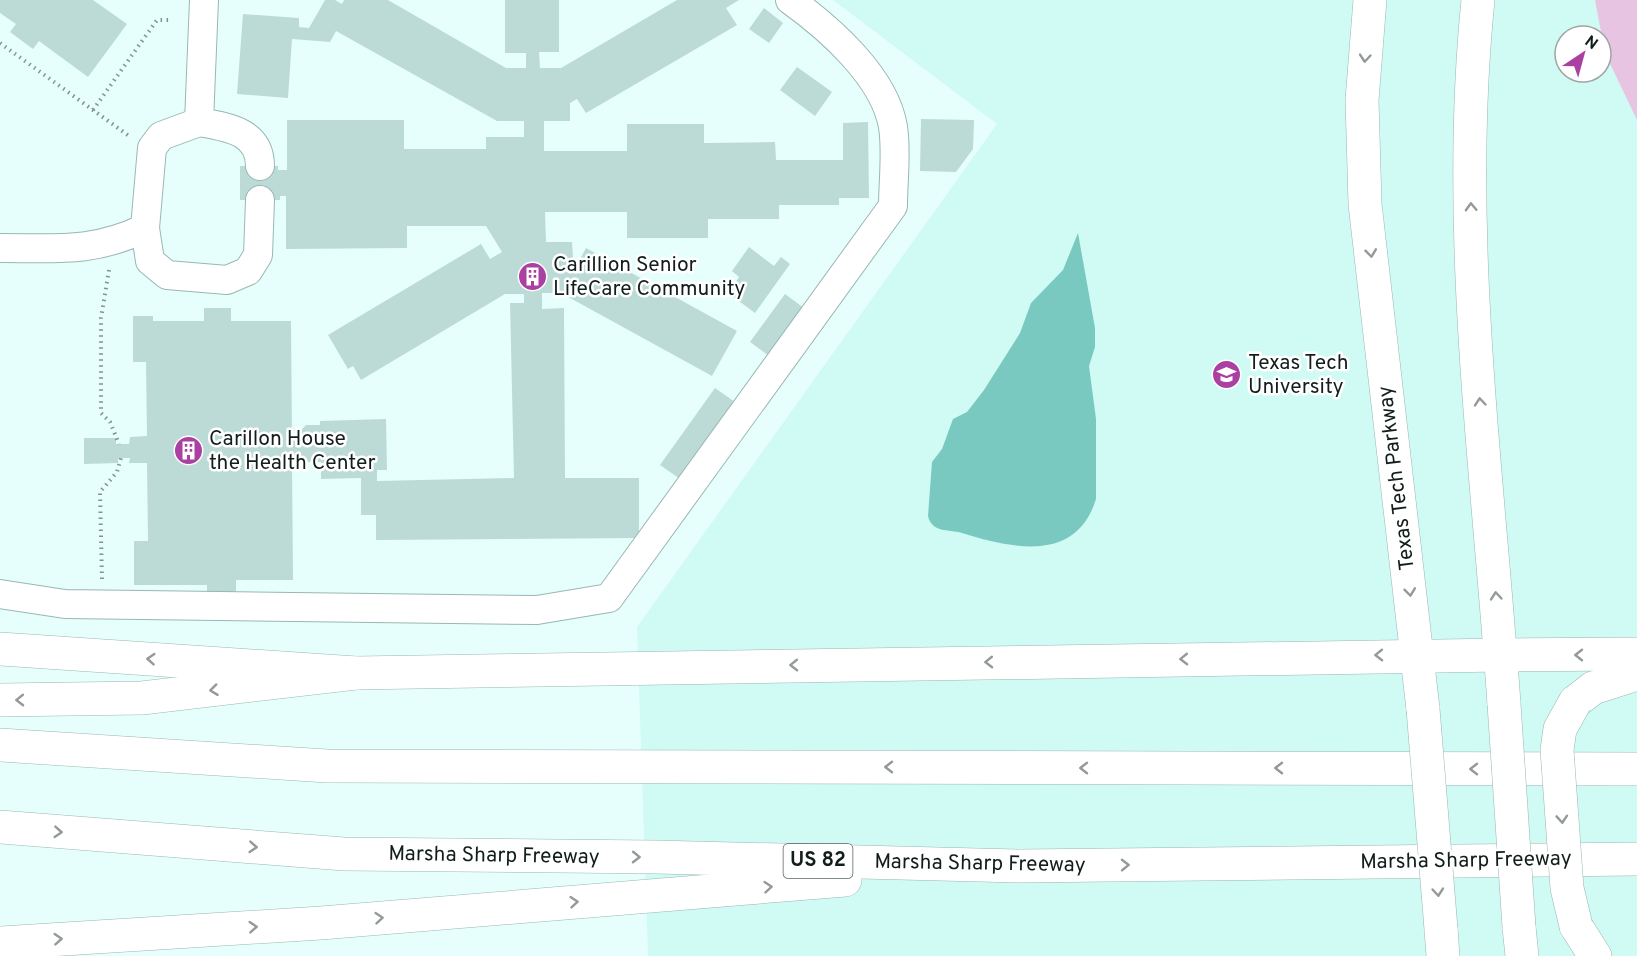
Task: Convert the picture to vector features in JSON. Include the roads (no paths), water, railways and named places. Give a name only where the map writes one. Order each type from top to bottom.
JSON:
[{"type":"main road","name":"Texas Tech Parkway","points":[[1370,0],[1362,100],[1365,204],[1418,655],[1442,943]]},
{"type":"main road","points":[[1478,0],[1471,66],[1473,272],[1477,368],[1501,655],[1521,942]]},
{"type":"main road","points":[[0,649],[356,673],[1418,655],[1637,654]]},
{"type":"main road","points":[[0,700],[142,698],[356,673]]},
{"type":"main road","points":[[1596,956],[1576,926],[1567,888],[1557,750],[1560,729],[1575,702],[1593,688],[1637,674]]},
{"type":"main road","points":[[0,745],[327,766],[1637,769]]},
{"type":"main road","name":"Marsha Sharp Freeway","points":[[0,827],[344,854],[1020,866],[1637,859]]},
{"type":"main road","points":[[0,943],[321,923],[1020,866]]},
{"type":"lane","points":[[199,122],[204,0]]},
{"type":"lane","points":[[0,594],[65,604],[537,610],[609,597],[893,206],[893,126],[873,76],[818,20],[790,0]]},
{"type":"lane","points":[[260,166],[260,155],[251,138],[235,130],[199,122],[161,136],[152,148],[145,228],[150,261],[167,275],[226,280],[248,271],[258,255],[260,200]]},
{"type":"lane","points":[[0,248],[86,248],[118,241],[145,228]]},
{"type":"water","points":[[1078,233],[1095,328],[1095,347],[1089,366],[1096,419],[1096,499],[1087,520],[1074,534],[1058,542],[1040,546],[1001,543],[937,528],[928,516],[932,462],[942,449],[953,419],[967,412],[984,390],[1020,333],[1031,303],[1063,270]]},
{"type":"place","name":"Carillion Senior LifeCare Community","points":[[532,277]]},
{"type":"place","name":"Texas Tech University","points":[[1227,375]]},
{"type":"place","name":"Carillon House the Health Center","points":[[188,451]]}]
